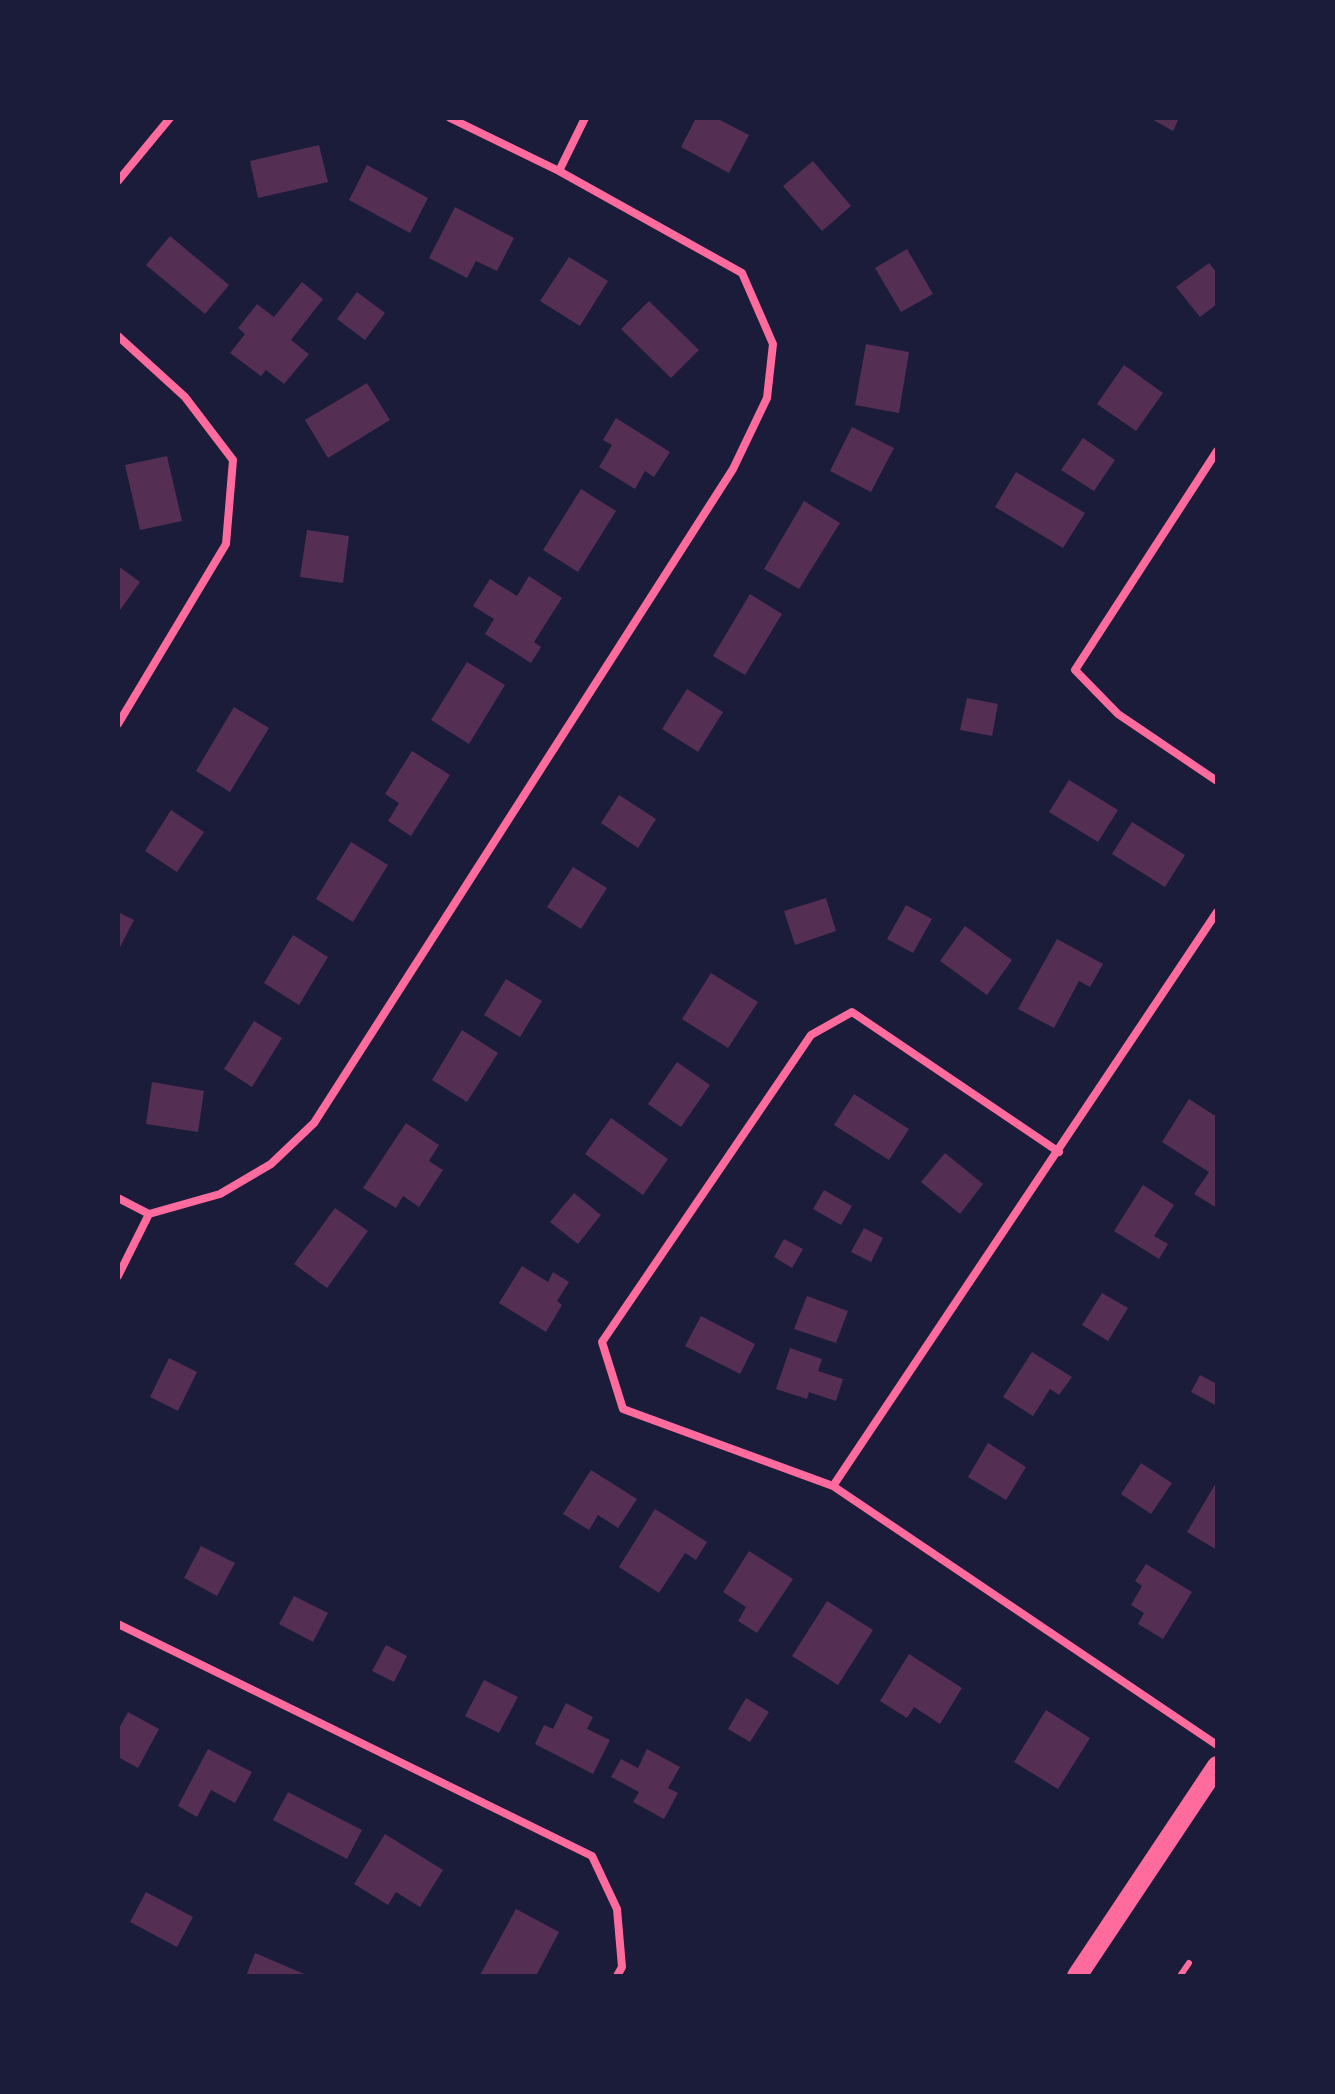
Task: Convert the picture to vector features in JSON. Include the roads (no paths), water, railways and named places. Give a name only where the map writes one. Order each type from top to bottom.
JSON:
[{"type":"main road","points":[[1077,1976],[1217,1766]]},
{"type":"street","points":[[118,181],[170,118]]},
{"type":"street","points":[[118,1198],[149,1214],[220,1194],[271,1164],[314,1123],[733,469],[767,398],[773,344],[742,273],[559,171],[450,118]]},
{"type":"street","points":[[559,171],[585,118]]},
{"type":"street","points":[[118,336],[185,397],[233,460],[226,544],[118,724]]},
{"type":"street","points":[[1217,451],[1075,670],[1118,714],[1217,781]]},
{"type":"street","points":[[833,1486],[1217,912]]},
{"type":"street","points":[[1059,1152],[852,1012],[811,1035],[602,1342],[623,1409],[833,1486],[1217,1745]]},
{"type":"street","points":[[118,1276],[149,1214]]},
{"type":"street","points":[[118,1624],[592,1856],[617,1909],[622,1967],[617,1976]]},
{"type":"lane","points":[[1180,1976],[1189,1963]]}]
